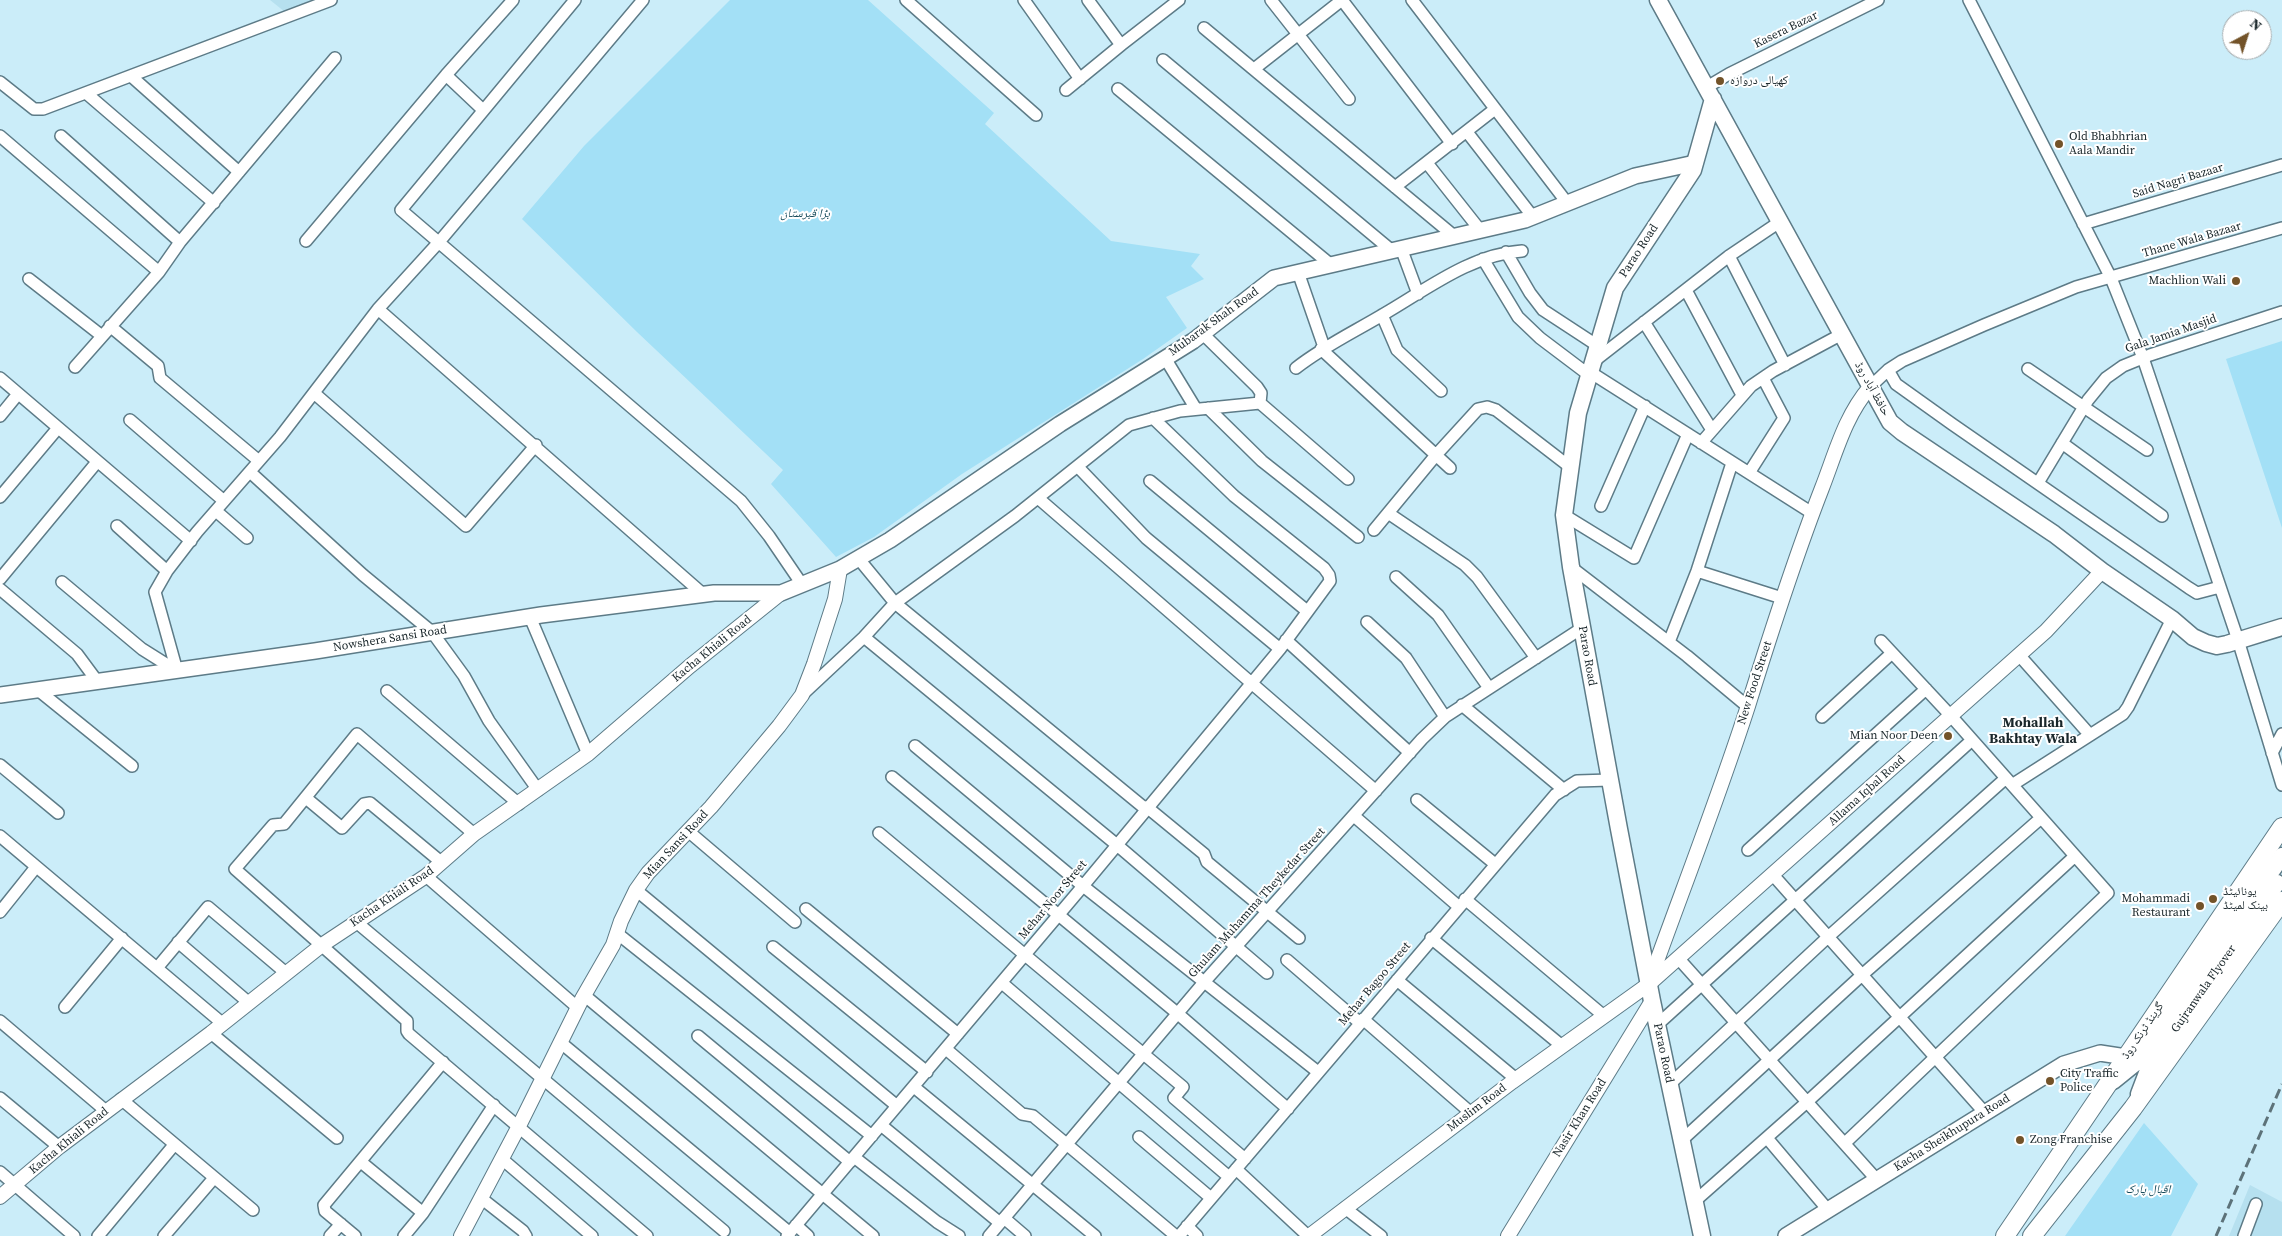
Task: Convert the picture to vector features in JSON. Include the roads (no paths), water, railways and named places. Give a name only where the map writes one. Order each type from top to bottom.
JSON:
[{"type":"highway","name":"گرینڈ ٹرنک روڈ","points":[[2005,1236],[2282,827]]},
{"type":"highway","points":[[2016,1221],[2033,1235],[2133,1108],[2282,901]]},
{"type":"main road","name":"حافظ آباد روڈ","points":[[1658,0],[1890,422],[2054,534],[2102,571],[2172,619],[2193,637],[2217,646],[2282,627]]},
{"type":"main road","name":"Parao Road","points":[[1702,1236],[1652,1001],[1582,628],[1564,515],[1578,413],[1615,288],[1693,170],[1710,93]]},
{"type":"main road","name":"Mubarak Shah Road","points":[[781,593],[840,569],[890,540],[1060,424],[1202,333],[1274,278],[1532,217],[1635,176],[1695,163]]},
{"type":"main road","name":"Nowshera Sansi Road","points":[[0,695],[177,671],[530,617],[704,594],[781,593]]},
{"type":"main road","name":"Gujranwala Flyover","points":[[2106,1087],[2139,1060],[2282,856]]},
{"type":"main road","name":"Gujranwala Flyover","points":[[2133,1108],[2150,1066],[2251,923],[2282,875]]},
{"type":"main road","name":"Kacha Sheikhupura Road","points":[[1786,1236],[2064,1064],[2100,1053],[2126,1058]]},
{"type":"street","points":[[0,82],[34,109],[42,109],[332,0]]},
{"type":"street","points":[[306,241],[446,75],[513,0]]},
{"type":"street","points":[[575,0],[401,210],[741,501],[770,536],[801,584]]},
{"type":"street","points":[[177,671],[155,592],[167,571],[314,393],[378,309],[439,242],[643,0]]},
{"type":"street","points":[[906,0],[1036,115]]},
{"type":"street","points":[[1024,0],[1080,79]]},
{"type":"street","points":[[1088,0],[1121,44]]},
{"type":"street","points":[[1066,90],[1121,44],[1179,0]]},
{"type":"street","points":[[1271,0],[1349,99]]},
{"type":"street","points":[[1254,69],[1342,0],[1452,144]]},
{"type":"street","points":[[1412,0],[1568,204]]},
{"type":"street","name":"Kasera Bazar","points":[[1710,93],[1729,74],[1878,0]]},
{"type":"street","points":[[1970,0],[2111,278],[2143,358],[2238,640],[2282,786]]},
{"type":"street","points":[[1204,28],[1454,236]]},
{"type":"street","points":[[75,367],[159,272],[180,242],[335,58]]},
{"type":"street","points":[[1163,60],[1396,249],[1418,294]]},
{"type":"street","points":[[446,75],[483,110]]},
{"type":"street","points":[[131,76],[240,172]]},
{"type":"street","points":[[1118,89],[1330,264]]},
{"type":"street","points":[[86,93],[214,203]]},
{"type":"street","points":[[1395,187],[1495,109]]},
{"type":"street","points":[[1467,132],[1532,217]]},
{"type":"street","points":[[0,136],[159,272]]},
{"type":"street","points":[[61,136],[180,242]]},
{"type":"street","points":[[1427,163],[1480,230]]},
{"type":"street","name":"Said Nagri Bazaar","points":[[2083,224],[2282,165]]},
{"type":"street","points":[[1593,364],[1729,256],[1781,221]]},
{"type":"street","name":"Thane Wala Bazaar","points":[[1870,387],[1888,370],[1902,361],[1984,324],[2076,288],[2282,228]]},
{"type":"street","points":[[1296,368],[1322,348],[1483,259],[1506,252],[1522,251]]},
{"type":"street","points":[[1506,252],[1530,293],[1543,310],[1593,364],[1645,406],[1812,513]]},
{"type":"street","points":[[1729,256],[1784,365]]},
{"type":"street","points":[[1483,259],[1518,317],[1540,338],[1593,364]]},
{"type":"street","points":[[1298,272],[1322,348],[1450,468]]},
{"type":"street","points":[[30,279],[102,336]]},
{"type":"street","points":[[1686,290],[1742,395]]},
{"type":"street","points":[[378,309],[536,445],[704,594]]},
{"type":"street","name":"Gala Jamia Masjid","points":[[2038,483],[2084,406],[2106,378],[2123,366],[2282,312]]},
{"type":"street","points":[[1382,315],[1396,350],[1441,391]]},
{"type":"street","points":[[1644,322],[1712,430]]},
{"type":"street","points":[[110,326],[158,366],[160,378],[259,461]]},
{"type":"street","points":[[1202,333],[1257,387],[1261,393],[1260,402]]},
{"type":"street","points":[[1701,443],[1742,395],[1763,378],[1842,334]]},
{"type":"street","points":[[1165,358],[1196,409]]},
{"type":"street","points":[[2028,369],[2147,450]]},
{"type":"street","points":[[1888,370],[1896,384],[2010,466],[2038,483],[2189,588],[2197,592],[2205,592],[2220,587]]},
{"type":"street","points":[[0,378],[191,541]]},
{"type":"street","points":[[1749,473],[1784,418],[1763,378]]},
{"type":"street","name":"New Food Street","points":[[1649,984],[1748,706],[1782,598],[1845,423],[1857,402],[1870,387]]},
{"type":"street","points":[[314,393],[466,526],[536,445]]},
{"type":"street","points":[[0,416],[18,394]]},
{"type":"street","points":[[802,695],[864,637],[896,603],[1038,498],[1129,425],[1196,409],[1260,402],[1348,479]]},
{"type":"street","points":[[1601,506],[1645,406]]},
{"type":"street","points":[[1374,530],[1436,455],[1478,409],[1487,407],[1505,416],[1570,467]]},
{"type":"street","points":[[1208,408],[1262,461],[1358,537]]},
{"type":"street","name":"Mehar Noor Street","points":[[791,1232],[1148,808],[1283,644],[1330,581],[1329,574],[1234,496],[1153,418]]},
{"type":"street","points":[[130,420],[224,502]]},
{"type":"street","points":[[0,497],[58,428]]},
{"type":"street","points":[[1564,515],[1634,558],[1688,434]]},
{"type":"street","points":[[2062,443],[2162,516]]},
{"type":"street","points":[[0,579],[97,462]]},
{"type":"street","points":[[1669,642],[1697,571],[1732,463]]},
{"type":"street","points":[[1078,467],[1146,538],[1283,644],[1410,753]]},
{"type":"street","points":[[250,472],[363,575],[432,632],[464,676],[489,721],[538,790]]},
{"type":"street","points":[[1150,481],[1307,612]]},
{"type":"street","points":[[1038,498],[1376,791]]},
{"type":"street","points":[[216,511],[247,538]]},
{"type":"street","points":[[1388,513],[1464,565],[1477,578],[1484,591],[1536,658]]},
{"type":"street","points":[[117,526],[167,571]]},
{"type":"street","points":[[858,558],[896,603],[1142,806],[1148,808],[1204,854],[1207,862],[1299,938]]},
{"type":"street","points":[[1571,567],[1669,642],[1748,706]]},
{"type":"street","name":"Mian Sansi Road","points":[[461,1236],[519,1126],[577,1007],[618,934],[621,921],[636,890],[648,873],[688,831],[779,726],[802,695],[835,599],[840,569]]},
{"type":"street","points":[[1697,571],[1782,598]]},
{"type":"street","name":"Allama Iqbal Road","points":[[1649,984],[2055,622],[2102,571]]},
{"type":"street","points":[[1396,577],[1438,615],[1489,688]]},
{"type":"street","points":[[62,582],[142,649],[177,671]]},
{"type":"street","points":[[0,589],[77,654],[98,681]]},
{"type":"street","name":"Kacha Khiali Road","points":[[0,1198],[59,1147],[120,1099],[211,1033],[322,945],[426,876],[474,834],[588,754],[690,666],[781,593]]},
{"type":"street","points":[[530,617],[588,754]]},
{"type":"street","points":[[1670,1084],[1828,937],[2009,782],[2123,714],[2172,619]]},
{"type":"street","points":[[1366,622],[1406,658],[1445,717]]},
{"type":"street","name":"Ghulam Muhamma Theykedar Street","points":[[989,1236],[1205,981],[1410,753],[1445,717],[1582,628]]},
{"type":"street","points":[[864,637],[1117,845],[1268,973]]},
{"type":"street","points":[[1844,1144],[2108,893],[1951,716],[1881,642]]},
{"type":"street","points":[[1822,717],[1892,653]]},
{"type":"street","points":[[2019,654],[2090,735]]},
{"type":"street","points":[[1748,850],[1926,689]]},
{"type":"street","points":[[38,690],[132,766]]},
{"type":"street","points":[[387,691],[519,804]]},
{"type":"street","points":[[1462,705],[1564,790]]},
{"type":"street","points":[[474,834],[357,734],[284,824],[273,825],[235,869],[407,1021],[407,1031],[409,1034],[647,1236]]},
{"type":"street","points":[[2272,753],[2282,734]]},
{"type":"street","points":[[1657,1025],[1701,983],[1972,740]]},
{"type":"street","points":[[915,746],[1083,886],[1318,1072]]},
{"type":"street","points":[[0,765],[58,813]]},
{"type":"street","points":[[892,777],[1177,1013],[1288,1109]]},
{"type":"street","name":"Mehar Bagoo Street","points":[[1177,1236],[1288,1109],[1431,938],[1555,795],[1578,781],[1610,780]]},
{"type":"street","points":[[306,798],[342,828],[364,804],[370,804],[441,862]]},
{"type":"street","points":[[1418,800],[1495,864]]},
{"type":"street","points":[[1354,816],[1604,1016]]},
{"type":"street","points":[[1682,1140],[1862,975],[2041,818]]},
{"type":"street","points":[[688,831],[795,922]]},
{"type":"street","points":[[879,834],[1183,1086],[1174,1098],[1245,1159]]},
{"type":"street","points":[[0,836],[222,1023]]},
{"type":"street","points":[[1695,1200],[1807,1102],[2075,856]]},
{"type":"street","points":[[0,912],[36,867]]},
{"type":"street","points":[[1773,875],[1985,1113]]},
{"type":"street","points":[[426,876],[577,1007]]},
{"type":"street","points":[[636,890],[897,1106]]},
{"type":"street","points":[[157,968],[208,907],[286,973]]},
{"type":"street","points":[[806,909],[958,1034]]},
{"type":"street","points":[[355,922],[724,1231]]},
{"type":"street","points":[[618,934],[872,1136]]},
{"type":"street","points":[[66,1007],[122,938]]},
{"type":"street","points":[[1431,938],[1562,1046]]},
{"type":"street","points":[[178,942],[248,1002]]},
{"type":"street","points":[[773,947],[927,1072]]},
{"type":"street","points":[[1678,958],[1877,1180]]},
{"type":"street","points":[[1287,960],[1471,1113]]},
{"type":"street","points":[[1396,980],[1516,1079]]},
{"type":"street","points":[[1002,983],[1118,1083],[1311,1235]]},
{"type":"street","name":"Muslim Road","points":[[1311,1235],[1516,1079],[1649,984]]},
{"type":"street","points":[[584,995],[873,1236]]},
{"type":"street","name":"Nasir Khan Road","points":[[1508,1236],[1652,1001]]},
{"type":"street","points":[[0,1020],[106,1111]]},
{"type":"street","points":[[211,1033],[337,1138]]},
{"type":"street","points":[[698,1036],[852,1159],[959,1236]]},
{"type":"street","points":[[560,1042],[791,1232],[808,1236]]},
{"type":"street","points":[[946,1049],[1022,1114],[1033,1116],[1177,1236]]},
{"type":"street","points":[[355,1236],[325,1211],[324,1205],[443,1062]]},
{"type":"street","points":[[914,1087],[1095,1236]]},
{"type":"street","points":[[0,1098],[59,1147]]},
{"type":"street","points":[[120,1099],[253,1210]]},
{"type":"street","points":[[404,1236],[423,1213],[494,1105]]},
{"type":"street","points":[[881,1125],[1002,1221],[1025,1236]]},
{"type":"street","points":[[1139,1137],[1211,1198]]},
{"type":"street","points":[[1767,1138],[1828,1210]]},
{"type":"street","points":[[98,1236],[174,1145]]},
{"type":"street","points":[[502,1158],[592,1236]]},
{"type":"street","points":[[361,1162],[423,1213]]},
{"type":"street","points":[[0,1172],[74,1236]]},
{"type":"street","points":[[164,1236],[214,1178]]},
{"type":"street","points":[[481,1198],[523,1231],[526,1236]]},
{"type":"street","points":[[2244,1236],[2256,1204]]},
{"type":"street","points":[[1345,1208],[1381,1236]]},
{"type":"street","points":[[330,1236],[341,1224]]},
{"type":"street","points":[[1187,1226],[1197,1236]]},
{"type":"railway","points":[[2216,1236],[2282,1084]]},
{"type":"place","name":"کھیالی دروازہ","points":[[1720,81]]},
{"type":"place","name":"Old Bhabhrian Aala Mandir","points":[[2059,144]]},
{"type":"place","name":"Machlion Wali","points":[[2236,281]]},
{"type":"place","name":"Mian Noor Deen","points":[[1948,736]]},
{"type":"place","name":"یونائیٹڈ بینک لمیٹڈ","points":[[2213,899]]},
{"type":"place","name":"Mohammadi Restaurant","points":[[2200,906]]},
{"type":"place","name":"City Traffic Police","points":[[2050,1081]]},
{"type":"place","name":"Zong Franchise","points":[[2020,1140]]},
{"type":"district","name":"Mohallah Bakhtay Wala","points":[[2033,732]]},
{"type":"park label","name":"بڑا قبرستان","points":[[805,214]]},
{"type":"park label","name":"اقبال پارک","points":[[2148,1190]]}]
